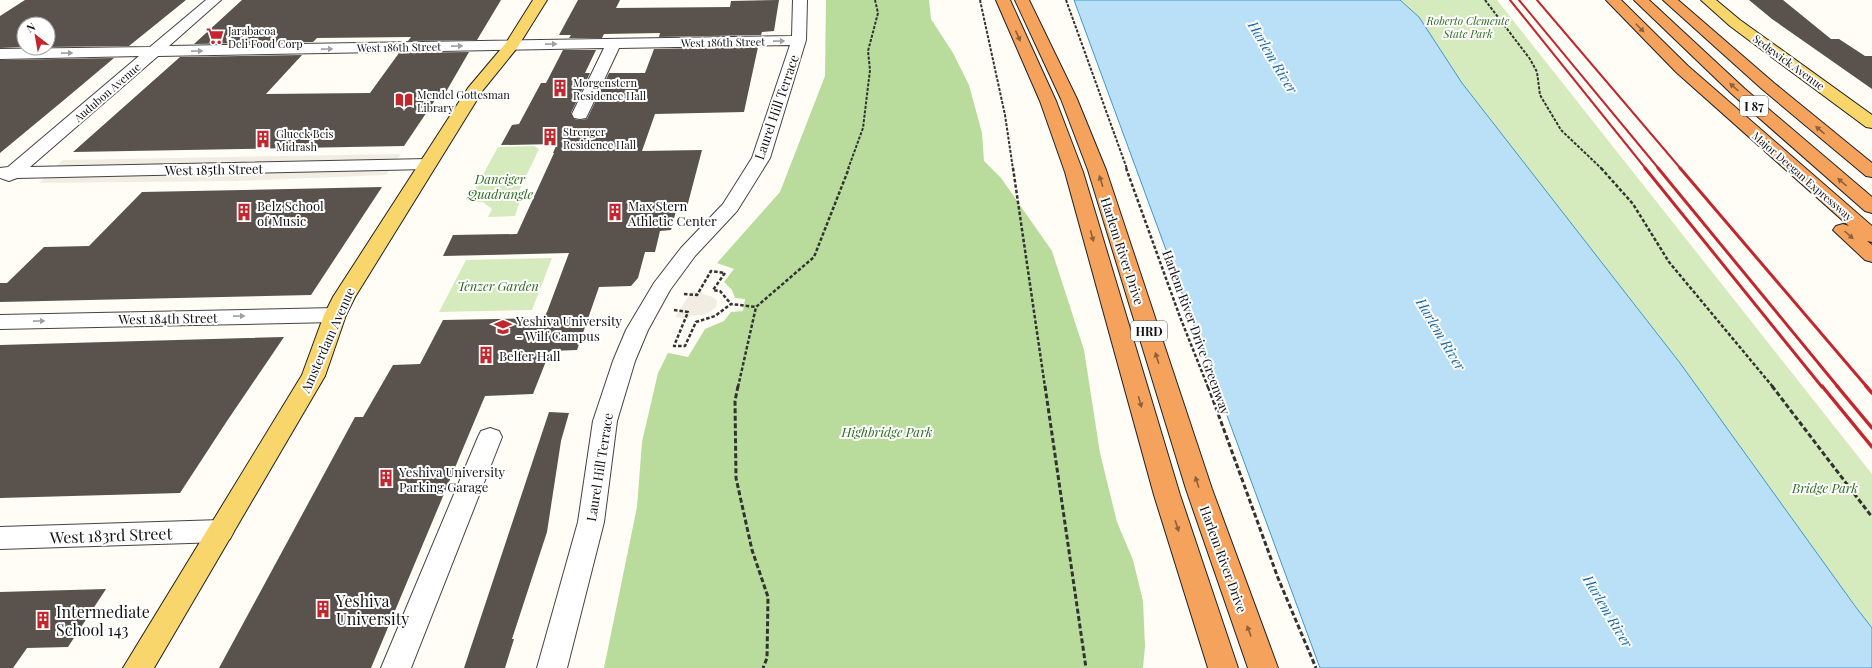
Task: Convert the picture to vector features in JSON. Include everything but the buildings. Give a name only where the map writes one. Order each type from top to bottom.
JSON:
[{"type":"highway","name":"Harlem River Drive","points":[[1003,0],[1048,101],[1074,172],[1167,495],[1223,668]]},
{"type":"highway","name":"Harlem River Drive","points":[[1022,0],[1069,99],[1097,170],[1199,489],[1262,668]]},
{"type":"highway","name":"Major Deegan Expressway","points":[[1612,0],[1682,69],[1872,236]]},
{"type":"highway","name":"Major Deegan Expressway","points":[[1641,0],[1739,92],[1872,207]]},
{"type":"highway","points":[[1670,0],[1763,82],[1872,172]]},
{"type":"highway","points":[[1674,0],[1872,153]]},
{"type":"highway","points":[[1682,69],[1749,146],[1872,256]]},
{"type":"main road","name":"Amsterdam Avenue","points":[[138,668],[314,376],[336,314],[344,297],[476,88],[512,44],[540,0]]},
{"type":"main road","name":"Sedgwick Avenue","points":[[1708,0],[1735,23],[1872,123]]},
{"type":"street","name":"Audubon Avenue","points":[[4,177],[214,0]]},
{"type":"street","name":"Laurel Hill Terrace","points":[[552,668],[591,522],[605,421],[628,350],[637,330],[661,288],[688,252],[730,207],[761,158],[799,40],[800,0]]},
{"type":"street","name":"West 186th Street","points":[[0,54],[799,40]]},
{"type":"street","points":[[580,114],[614,43]]},
{"type":"street","name":"West 185th Street","points":[[4,177],[428,164]]},
{"type":"street","name":"West 184th Street","points":[[0,322],[336,314]]},
{"type":"street","points":[[396,668],[490,437]]},
{"type":"street","name":"West 183rd Street","points":[[0,538],[221,531]]},
{"type":"path","points":[[763,668],[767,658],[768,597],[752,550],[736,478],[735,401],[756,307],[814,257],[838,199],[863,128],[870,70],[868,51],[878,14],[875,0]]},
{"type":"path","points":[[980,0],[1005,115],[1086,668]]},
{"type":"path","name":"Harlem River Drive Greenway","points":[[1066,0],[1180,317],[1201,368],[1278,578],[1316,668]]},
{"type":"path","points":[[1484,0],[1530,59],[1536,72],[1540,95],[1561,130],[1598,165],[1633,204],[1669,262],[1787,404],[1872,516]]},
{"type":"path","points":[[683,294],[697,295],[711,271],[725,273],[713,290],[720,291],[731,304],[756,307]]},
{"type":"path","points":[[672,310],[688,312],[674,346],[685,346],[696,322],[715,316],[731,304]]},
{"type":"green space","name":"Highbridge Park","points":[[826,0],[929,0],[931,19],[953,53],[969,85],[982,133],[984,161],[1001,178],[1052,251],[1084,350],[1100,453],[1117,522],[1133,560],[1143,601],[1145,646],[1143,668],[604,668],[637,507],[642,442],[658,373],[668,353],[688,357],[705,329],[724,321],[731,312],[743,311],[745,299],[735,298],[732,290],[724,282],[734,269],[717,263],[780,192],[825,76]]},
{"type":"green space","name":"Bridge Park","points":[[1400,0],[1497,0],[1872,474],[1872,628],[1462,83],[1419,17]]},
{"type":"green space","name":"Danciger Quadrangle","points":[[534,146],[539,149],[518,193],[521,197],[515,216],[488,217],[492,209],[483,202],[468,202],[498,147]]},
{"type":"green space","name":"Tenzer Garden","points":[[552,258],[532,310],[439,312],[466,260]]},
{"type":"shaded area","points":[[401,154],[386,175],[236,181],[39,183],[63,160]]},
{"type":"shaded area","points":[[692,291],[703,292],[702,294],[713,297],[717,301],[716,307],[704,315],[690,315],[688,319],[675,317]]},
{"type":"water","name":"Harlem River","points":[[1074,0],[1400,0],[1419,17],[1462,83],[1680,363],[1872,628],[1872,668],[1320,668]]},
{"type":"railway","points":[[1510,0],[1646,169]]},
{"type":"railway","points":[[1519,0],[1659,169]]},
{"type":"railway","points":[[1537,0],[1681,169]]},
{"type":"railway","points":[[1645,168],[1822,387]]},
{"type":"railway","points":[[1658,168],[1838,387]]},
{"type":"railway","points":[[1680,168],[1867,387]]},
{"type":"railway","points":[[1822,386],[1872,447]]},
{"type":"railway","points":[[1837,386],[1872,428]]},
{"type":"railway","points":[[1866,386],[1872,393]]},
{"type":"place","name":"Jarabacoa Deli Food Corp","points":[[215,36]]},
{"type":"place","name":"Morgenstern Residence Hall","points":[[560,88]]},
{"type":"place","name":"Mendel Gottesman Library","points":[[404,100]]},
{"type":"place","name":"Strenger Residence Hall","points":[[550,137]]},
{"type":"place","name":"Glueck Beis Midrash","points":[[263,139]]},
{"type":"place","name":"Belz School of Music","points":[[244,212]]},
{"type":"place","name":"Max Stern Athletic Center","points":[[615,212]]},
{"type":"place","name":"Yeshiva University - Wilf Campus","points":[[503,327]]},
{"type":"place","name":"Belfer Hall","points":[[486,355]]},
{"type":"place","name":"Yeshiva University Parking Garage","points":[[386,478]]},
{"type":"place","name":"Yeshiva University","points":[[323,609]]},
{"type":"place","name":"Intermediate School 143","points":[[43,620]]},
{"type":"park label","name":"Roberto Clemente State Park","points":[[1468,26]]}]
